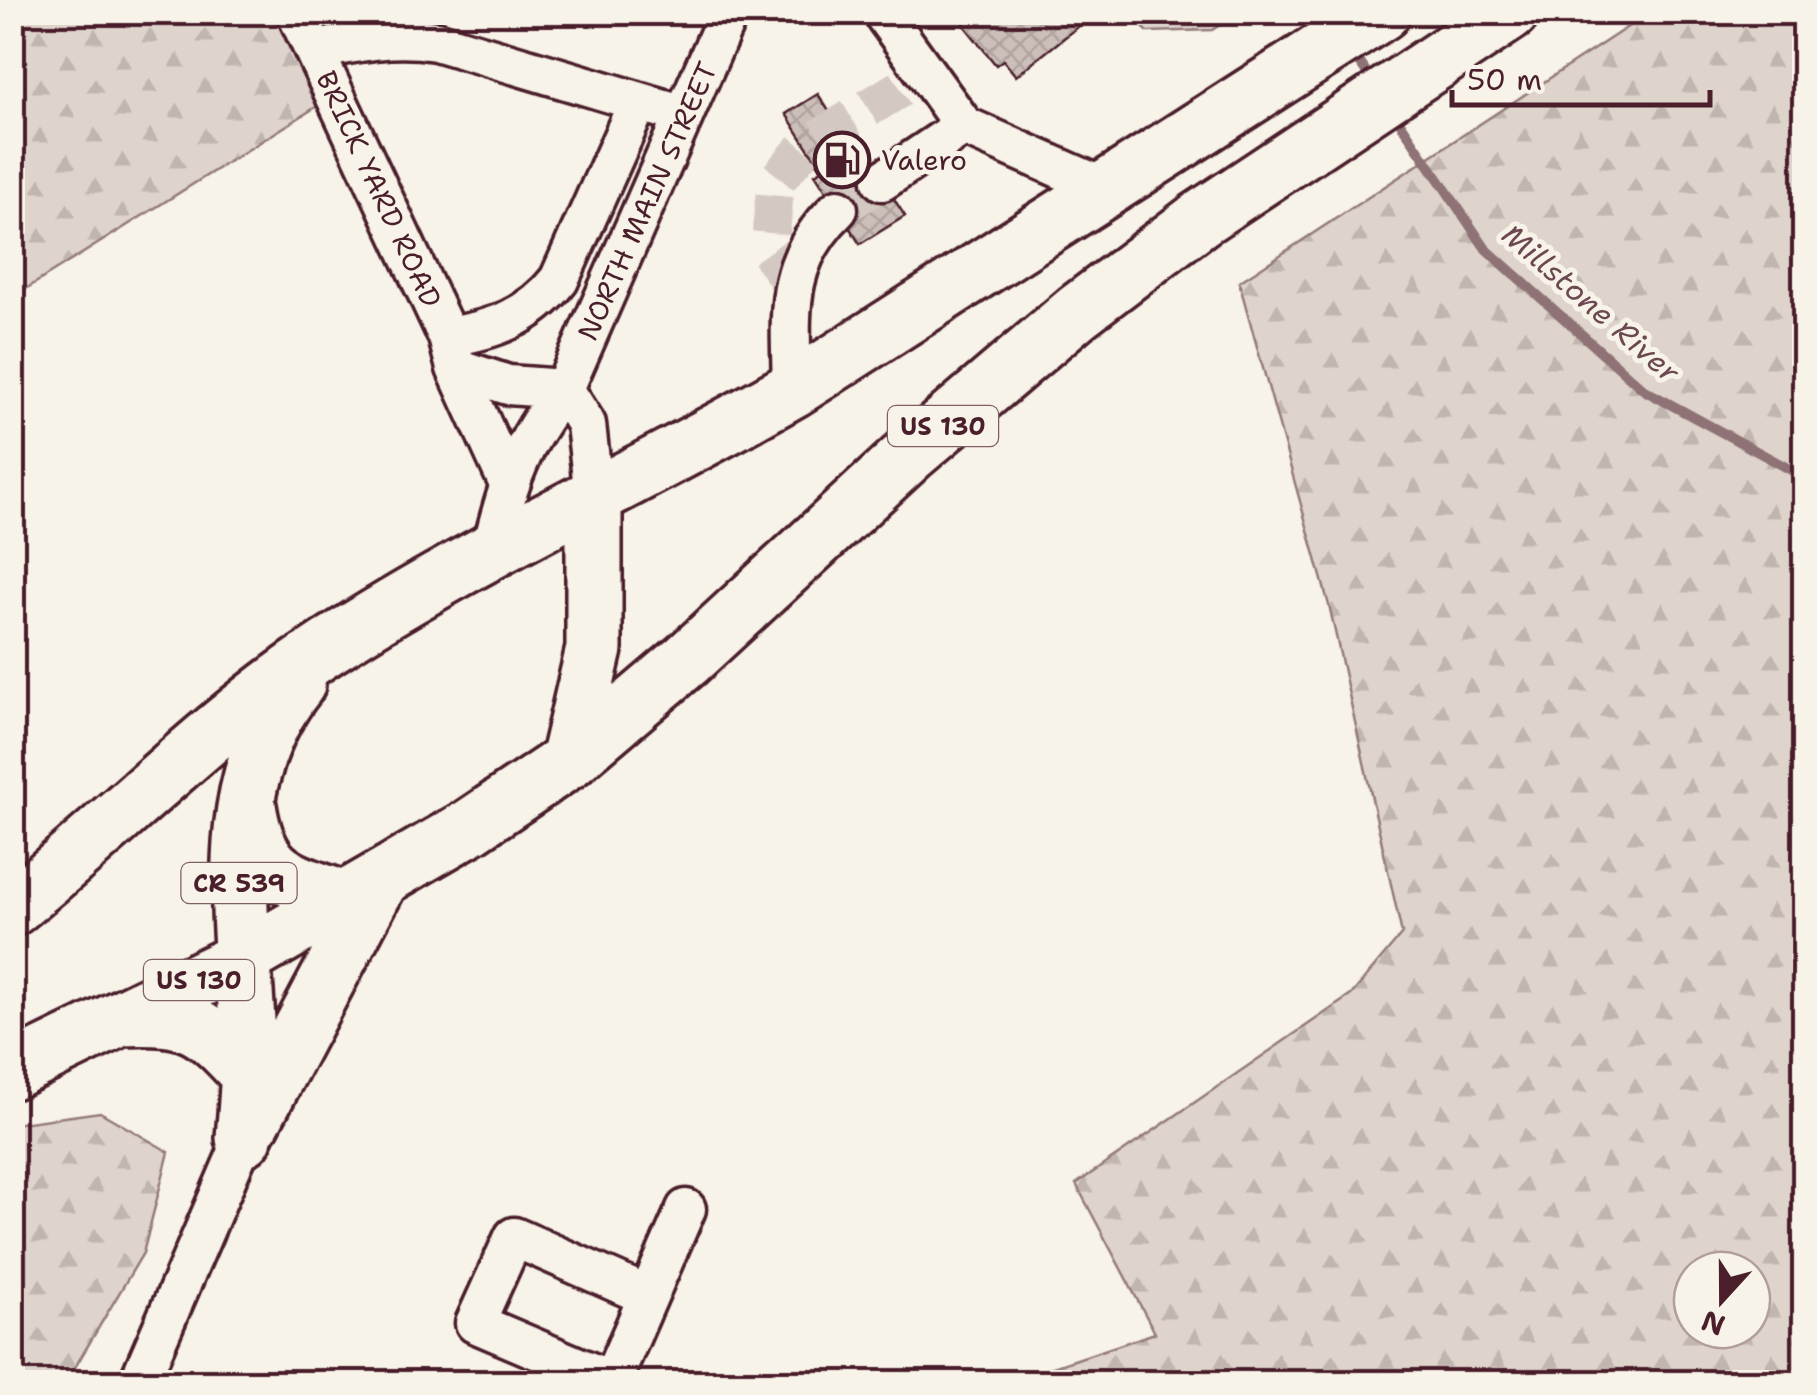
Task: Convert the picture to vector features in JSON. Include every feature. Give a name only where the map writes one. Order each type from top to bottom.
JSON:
[{"type":"highway","name":"US 130","points":[[12,1070],[240,960],[470,828],[568,761],[687,660],[910,454],[1077,312],[1200,219],[1511,12]]},
{"type":"highway","points":[[12,908],[169,772],[324,650],[492,548],[792,390],[1380,14]]},
{"type":"highway","points":[[568,761],[590,668],[597,592],[594,497]]},
{"type":"highway","points":[[492,548],[544,550],[571,565],[597,592]]},
{"type":"highway","name":"CR 539","points":[[244,1138],[249,1075],[238,909],[246,794],[285,699],[324,650]]},
{"type":"highway","points":[[246,794],[253,838],[264,862],[288,881],[363,890]]},
{"type":"highway","name":"CR 539","points":[[244,1138],[363,890]]},
{"type":"highway","points":[[118,1018],[169,1016],[210,1032],[249,1075]]},
{"type":"street","name":"BRICK YARD ROAD","points":[[296,12],[508,482]]},
{"type":"street","name":"NORTH MAIN STREET","points":[[492,548],[508,482],[530,433],[564,390],[729,12]]},
{"type":"street","points":[[882,12],[964,126],[1106,189]]},
{"type":"street","points":[[316,50],[408,36],[684,115]]},
{"type":"street","points":[[594,497],[586,424],[564,390],[508,384],[452,353],[482,332],[516,318],[544,300],[559,280],[638,103]]},
{"type":"street","points":[[882,181],[964,126]]},
{"type":"street","points":[[792,390],[791,283],[812,234],[838,209]]},
{"type":"street","points":[[559,280],[606,296]]},
{"type":"street","name":"CR 539","points":[[139,1382],[244,1138]]},
{"type":"street","points":[[648,1296],[514,1237],[475,1323],[611,1382],[686,1209]]},
{"type":"green space","points":[[13,13],[300,13],[332,97],[13,297]]},
{"type":"green space","points":[[1128,13],[1239,13],[1212,30],[1148,32]]},
{"type":"green space","points":[[1649,13],[1804,13],[1804,1382],[1008,1382],[1155,1333],[1076,1184],[1351,995],[1402,934],[1330,609],[1239,282]]},
{"type":"green space","points":[[100,1112],[169,1152],[143,1253],[71,1374],[13,1382],[13,1124]]},
{"type":"building","points":[[963,12],[1085,12],[1089,18],[1016,76],[1003,60],[996,65],[963,24],[969,19]]},
{"type":"building","name":"Valero","points":[[818,94],[853,149],[859,145],[905,216],[860,244],[815,174],[822,170],[786,114]]},
{"type":"waterway","name":"Millstone River","points":[[1352,51],[1373,82]]},
{"type":"waterway","name":"Millstone River","points":[[1391,109],[1486,249],[1644,390],[1804,477]]},
{"type":"tunnel","points":[[791,283],[769,252],[776,181],[806,146],[926,73]]},
{"type":"tunnel","points":[[838,209],[882,181]]},
{"type":"place","name":"Valero","points":[[842,160]]}]
